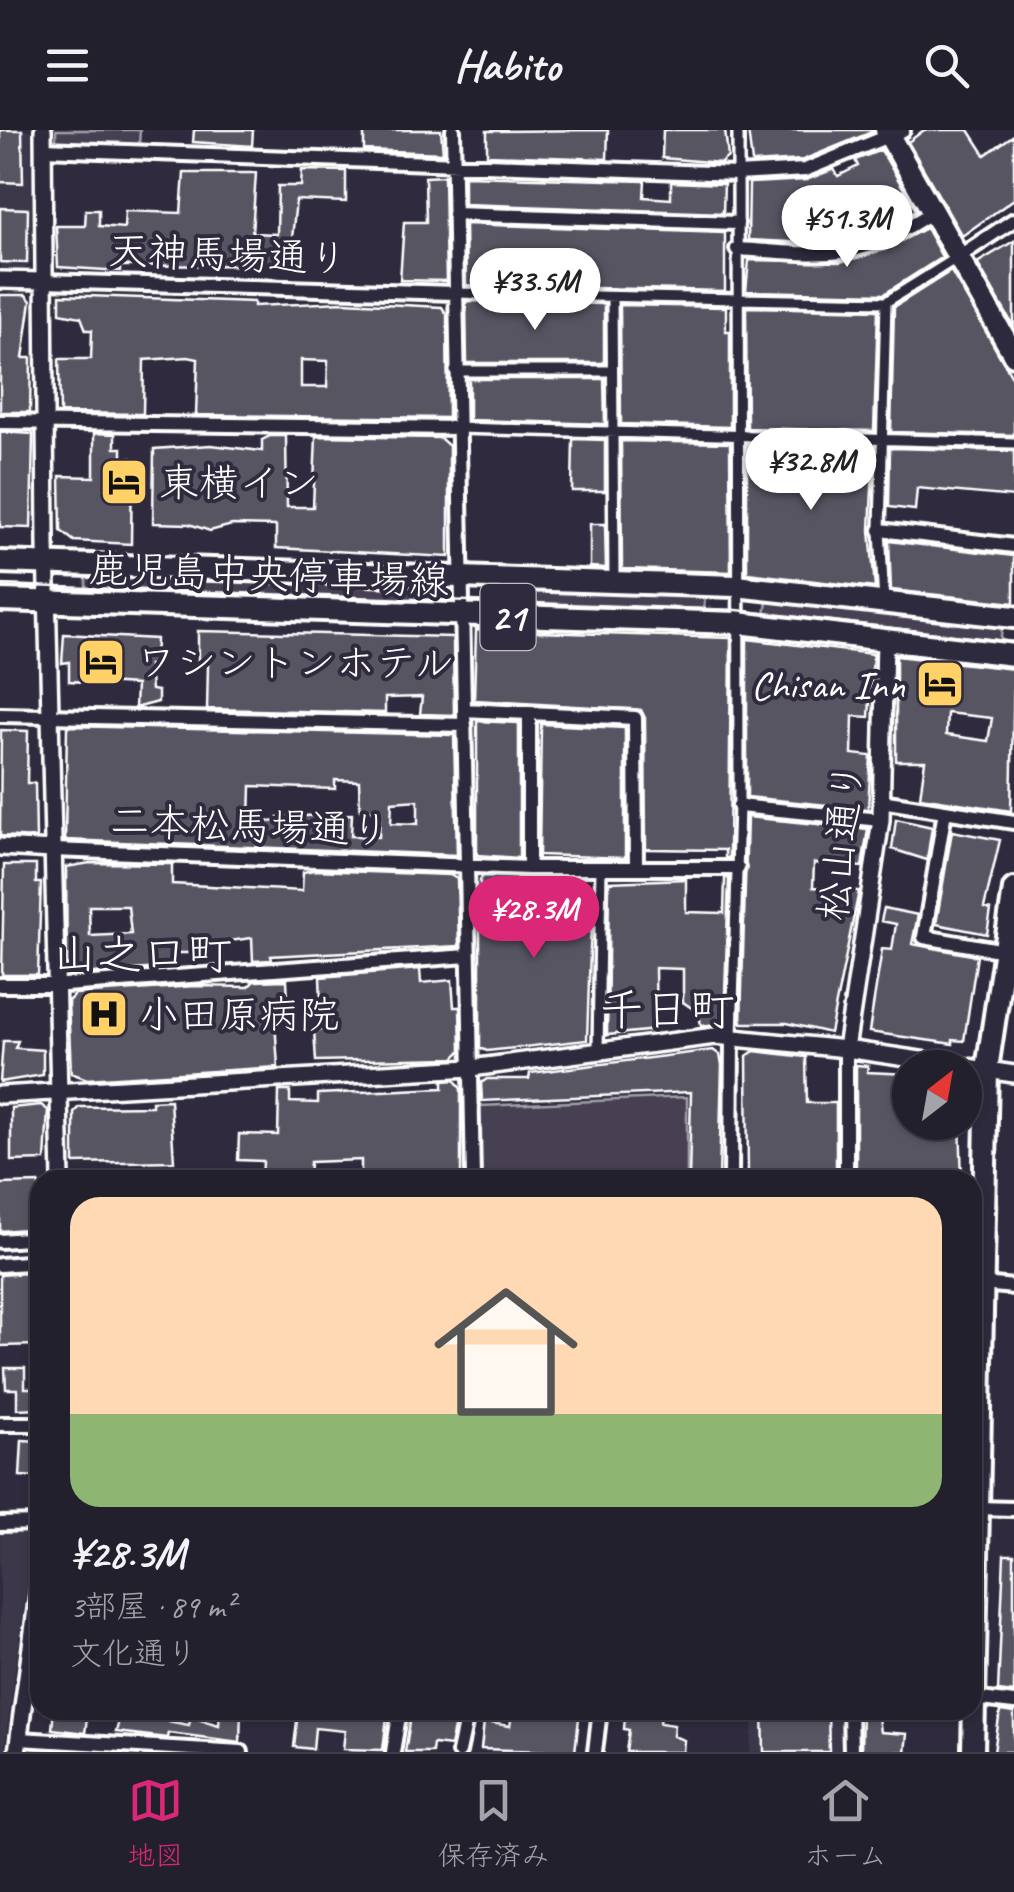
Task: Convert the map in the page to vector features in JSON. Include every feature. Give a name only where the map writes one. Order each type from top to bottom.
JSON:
[{"type":"main road","points":[[892,132],[932,212],[1014,355]]},
{"type":"main road","name":"鹿児島中央停車場線","points":[[0,562],[736,586],[1014,617]]},
{"type":"main road","name":"鹿児島中央停車場線","points":[[0,600],[738,623],[1014,656]]},
{"type":"main road","points":[[982,1203],[987,1069],[1006,995],[1005,951],[1014,889]]},
{"type":"main road","points":[[973,1720],[973,1752]]},
{"type":"street","points":[[43,130],[46,562],[61,1170]]},
{"type":"street","points":[[453,130],[473,1170]]},
{"type":"street","points":[[731,1170],[739,806],[738,130]]},
{"type":"street","points":[[43,149],[737,174],[805,170],[892,132]]},
{"type":"street","points":[[737,250],[833,254],[858,251],[889,241],[932,212]]},
{"type":"street","points":[[454,214],[736,223]]},
{"type":"street","points":[[454,293],[738,302],[886,302],[1014,220]]},
{"type":"street","name":"天神馬場通り","points":[[0,280],[454,293]]},
{"type":"street","points":[[612,298],[614,583]]},
{"type":"street","points":[[884,603],[880,530],[886,302]]},
{"type":"street","points":[[455,371],[612,371]]},
{"type":"street","points":[[0,422],[611,431],[1014,443]]},
{"type":"street","points":[[880,530],[1014,546]]},
{"type":"street","name":"松山通り","points":[[846,1049],[881,820],[885,638]]},
{"type":"street","points":[[0,716],[464,718],[529,714],[635,718],[636,867]]},
{"type":"street","points":[[529,714],[529,868]]},
{"type":"street","points":[[881,801],[1014,822]]},
{"type":"street","points":[[739,806],[881,820]]},
{"type":"street","points":[[945,811],[924,937],[1005,951]]},
{"type":"street","name":"二本松馬場通り","points":[[0,847],[529,868],[738,868]]},
{"type":"street","points":[[598,1050],[601,867]]},
{"type":"street","points":[[0,985],[56,986],[468,956]]},
{"type":"street","points":[[0,1095],[470,1068],[732,1036],[1014,1074]]},
{"type":"street","points":[[846,1049],[846,1170]]},
{"type":"street","points":[[0,1241],[30,1239]]},
{"type":"street","points":[[0,1265],[30,1263]]},
{"type":"street","points":[[982,1284],[1014,1287]]},
{"type":"street","points":[[0,1424],[30,1424]]},
{"type":"street","points":[[982,1508],[1014,1509]]},
{"type":"street","points":[[0,1524],[30,1523]]},
{"type":"street","points":[[30,1672],[18,1745],[240,1752]]},
{"type":"street","points":[[982,1699],[1014,1703]]},
{"type":"street","points":[[393,1752],[398,1720]]},
{"type":"street","points":[[460,1752],[466,1720]]},
{"type":"street","points":[[595,1752],[599,1720]]},
{"type":"street","points":[[850,1720],[852,1752]]},
{"type":"shaded area","points":[[0,130],[31,130],[32,262],[25,269],[0,269]]},
{"type":"shaded area","points":[[56,130],[140,130],[139,145],[56,142]]},
{"type":"shaded area","points":[[86,576],[439,588],[438,604],[86,592]]},
{"type":"shaded area","points":[[491,589],[705,596],[704,612],[491,605]]},
{"type":"shaded area","points":[[767,601],[1002,628],[1000,644],[765,616]]},
{"type":"shaded area","points":[[687,1097],[687,1170],[481,1170],[480,1106]]},
{"type":"shaded area","points":[[0,1530],[30,1530],[30,1562],[4,1752],[0,1752]]},
{"type":"shaded area","points":[[754,1720],[843,1720],[844,1752],[750,1752]]},
{"type":"building","points":[[0,130],[22,130],[23,183],[0,182]]},
{"type":"building","points":[[194,130],[253,130],[252,146],[193,142]]},
{"type":"building","points":[[364,130],[441,130],[443,153],[364,150]]},
{"type":"building","points":[[608,130],[607,159],[487,155],[487,131]]},
{"type":"building","points":[[663,130],[725,130],[728,157],[721,163],[662,158]]},
{"type":"building","points":[[748,130],[872,132],[803,160],[752,163]]},
{"type":"building","points":[[924,130],[969,130],[985,155],[1014,135],[1014,199],[962,236],[908,142]]},
{"type":"building","points":[[881,150],[916,210],[877,232],[837,242],[836,215],[814,214],[812,243],[748,240],[749,183],[806,180],[834,169],[838,176],[858,166],[855,160]]},
{"type":"building","points":[[302,170],[346,171],[346,202],[296,200],[290,258],[283,265],[120,266],[120,271],[58,267],[56,226],[85,226],[86,210],[99,210],[99,226],[124,228],[125,211],[181,213],[184,173],[256,173],[252,233],[277,234],[278,186],[301,186]]},
{"type":"building","points":[[444,176],[446,281],[400,280],[404,222],[426,222],[425,177]]},
{"type":"building","points":[[464,176],[645,181],[644,197],[671,199],[671,182],[724,184],[723,213],[464,204]]},
{"type":"building","points":[[0,208],[28,209],[27,263],[0,262]]},
{"type":"building","points":[[465,224],[725,233],[725,291],[466,285]]},
{"type":"building","points":[[926,228],[942,257],[884,294],[746,291],[749,260],[840,262],[884,250]]},
{"type":"building","points":[[1014,241],[1014,327],[977,263]]},
{"type":"building","points":[[951,271],[1014,380],[1014,435],[891,432],[894,307]]},
{"type":"building","points":[[0,295],[26,295],[31,301],[23,358],[31,358],[30,412],[0,412]]},
{"type":"building","points":[[60,295],[254,302],[254,306],[344,302],[442,307],[447,315],[448,418],[196,415],[198,359],[188,357],[144,360],[143,414],[60,413],[59,359],[91,359],[92,330],[86,330],[81,317],[60,313]],"holes":[[[301,360],[328,361],[327,387],[301,387]]]},
{"type":"building","points":[[466,301],[604,304],[604,363],[467,363]]},
{"type":"building","points":[[620,305],[726,307],[726,331],[730,331],[730,427],[621,424]]},
{"type":"building","points":[[746,307],[878,310],[874,431],[747,428]]},
{"type":"building","points":[[469,379],[604,379],[605,424],[469,420]]},
{"type":"building","points":[[0,432],[33,434],[31,528],[0,527]]},
{"type":"building","points":[[94,433],[115,434],[115,448],[122,448],[122,458],[132,458],[131,544],[74,541],[61,531],[60,476],[94,477]]},
{"type":"building","points":[[286,436],[287,507],[313,507],[316,436],[440,438],[449,446],[449,557],[276,548],[276,526],[232,525],[210,531],[189,524],[153,523],[154,449],[211,445],[262,451],[262,440]]},
{"type":"building","points":[[573,439],[605,440],[605,491],[572,491]]},
{"type":"building","points":[[621,441],[730,443],[731,572],[622,569]]},
{"type":"building","points":[[747,444],[874,447],[870,530],[875,588],[747,573]]},
{"type":"building","points":[[890,448],[1014,451],[1014,497],[917,488],[915,510],[889,507]]},
{"type":"building","points":[[590,524],[605,524],[606,568],[590,567]]},
{"type":"building","points":[[889,541],[1014,556],[1014,603],[891,590]]},
{"type":"building","points":[[476,630],[731,638],[729,858],[725,858],[725,850],[646,849],[645,718],[641,710],[474,700]]},
{"type":"building","points":[[198,631],[453,637],[454,715],[420,714],[422,697],[385,698],[385,713],[207,709],[208,665],[198,664]]},
{"type":"building","points":[[64,634],[156,639],[155,666],[149,665],[151,690],[158,691],[158,702],[135,708],[136,685],[69,681],[69,662],[62,663]]},
{"type":"building","points":[[747,639],[873,654],[869,717],[853,716],[852,754],[871,756],[868,809],[747,797]]},
{"type":"building","points":[[896,656],[1014,669],[1011,811],[920,797],[925,761],[896,761]],"holes":[[[947,713],[992,718],[988,741],[946,735]]]},
{"type":"building","points":[[477,721],[519,723],[519,858],[477,855]]},
{"type":"building","points":[[541,724],[625,728],[625,858],[539,855]]},
{"type":"building","points":[[67,726],[454,735],[457,855],[65,840]],"holes":[[[335,780],[359,781],[360,810],[380,810],[379,837],[351,836],[352,814],[278,817],[278,822],[250,820],[251,786],[335,789]],[[418,800],[418,824],[391,823],[392,802]]]},
{"type":"building","points":[[1,730],[28,731],[27,783],[35,783],[36,838],[0,836]]},
{"type":"building","points":[[747,817],[868,829],[862,867],[814,863],[813,887],[859,891],[830,1033],[787,1023],[741,1023]]},
{"type":"building","points":[[896,819],[932,827],[927,860],[892,849]]},
{"type":"building","points":[[952,831],[1000,840],[984,908],[991,910],[987,934],[936,924]]},
{"type":"building","points":[[90,863],[172,864],[172,884],[302,891],[303,872],[314,870],[450,875],[457,879],[459,946],[271,956],[272,960],[253,961],[252,938],[229,941],[230,946],[173,953],[173,967],[67,975],[66,867]],"holes":[[[89,906],[128,906],[131,934],[90,936]]]},
{"type":"building","points":[[4,865],[36,865],[36,883],[41,883],[38,975],[2,975]]},
{"type":"building","points":[[483,876],[583,880],[592,891],[587,1040],[487,1051],[480,1048]]},
{"type":"building","points":[[725,878],[729,878],[724,1023],[701,1026],[699,1013],[683,1002],[683,969],[655,968],[656,1030],[607,1035],[609,882],[686,879],[686,912],[724,913]]},
{"type":"building","points":[[884,908],[918,915],[912,944],[977,956],[964,1041],[953,1040],[953,1044],[869,1032],[882,949],[892,950],[896,924],[881,921]]},
{"type":"building","points":[[420,969],[421,983],[452,980],[454,1007],[460,1007],[461,1051],[454,1058],[316,1061],[314,1030],[322,1030],[320,977]]},
{"type":"building","points":[[287,980],[289,1020],[275,1021],[278,1067],[87,1079],[71,1073],[68,1001],[75,994],[195,986],[248,987],[254,981]]},
{"type":"building","points":[[3,1041],[18,1041],[15,1048],[43,1050],[43,1075],[0,1082]]},
{"type":"building","points":[[713,1050],[720,1055],[722,1065],[719,1170],[689,1170],[691,1092],[482,1101],[481,1083],[487,1079],[529,1079],[530,1073]]},
{"type":"building","points":[[754,1051],[806,1057],[807,1103],[836,1103],[836,1170],[748,1170],[747,1056]]},
{"type":"building","points":[[856,1065],[868,1066],[867,1072],[892,1073],[892,1140],[961,1140],[962,1170],[856,1170]]},
{"type":"building","points":[[455,1080],[461,1089],[461,1170],[361,1170],[361,1160],[310,1162],[310,1170],[263,1170],[263,1161],[238,1160],[239,1134],[278,1135],[279,1091],[290,1091],[290,1102],[318,1103],[318,1094],[443,1088],[443,1081]]},
{"type":"building","points":[[170,1100],[174,1161],[74,1163],[74,1112],[79,1107],[152,1106],[152,1101]]},
{"type":"building","points":[[41,1105],[48,1110],[45,1160],[11,1161],[11,1108]]},
{"type":"building","points":[[30,1183],[30,1229],[0,1231],[0,1184]]},
{"type":"building","points":[[30,1273],[30,1345],[0,1346],[0,1275]]},
{"type":"building","points":[[5,1368],[25,1368],[30,1408],[17,1409],[17,1389],[6,1389]]},
{"type":"building","points":[[22,1440],[30,1440],[30,1477],[20,1476]]},
{"type":"building","points":[[1004,1555],[1014,1555],[1014,1693],[998,1691]]},
{"type":"building","points":[[1000,1711],[1014,1713],[1014,1752],[994,1752]]},
{"type":"building","points":[[53,1720],[87,1720],[85,1733],[52,1729]]},
{"type":"building","points":[[119,1720],[162,1720],[189,1725],[190,1720],[202,1720],[219,1725],[219,1720],[241,1720],[240,1742],[168,1733],[167,1738],[116,1732]]},
{"type":"building","points":[[297,1720],[387,1720],[383,1750],[343,1749],[345,1731],[315,1728],[313,1749],[294,1747]]},
{"type":"building","points":[[410,1720],[456,1720],[450,1746],[433,1744],[432,1752],[405,1752]]},
{"type":"building","points":[[511,1720],[579,1720],[575,1752],[481,1749],[484,1722],[510,1726]]},
{"type":"building","points":[[625,1720],[660,1720],[674,1725],[673,1736],[684,1740],[683,1752],[626,1752],[629,1730],[624,1729]]},
{"type":"building","points":[[763,1720],[828,1720],[829,1752],[764,1752]]},
{"type":"building","points":[[862,1720],[878,1720],[880,1732],[907,1734],[905,1752],[861,1751]]},
{"type":"tram line","points":[[0,585],[737,610],[1014,642]]},
{"type":"place","name":"東横イン","points":[[124,482]]},
{"type":"place","name":"ワシントンホテル","points":[[101,662]]},
{"type":"place","name":"Chisan Inn","points":[[940,684]]},
{"type":"place","name":"小田原病院","points":[[104,1014]]},
{"type":"district","name":"山之口町","points":[[142,953]]},
{"type":"district","name":"千日町","points":[[667,1009]]}]
